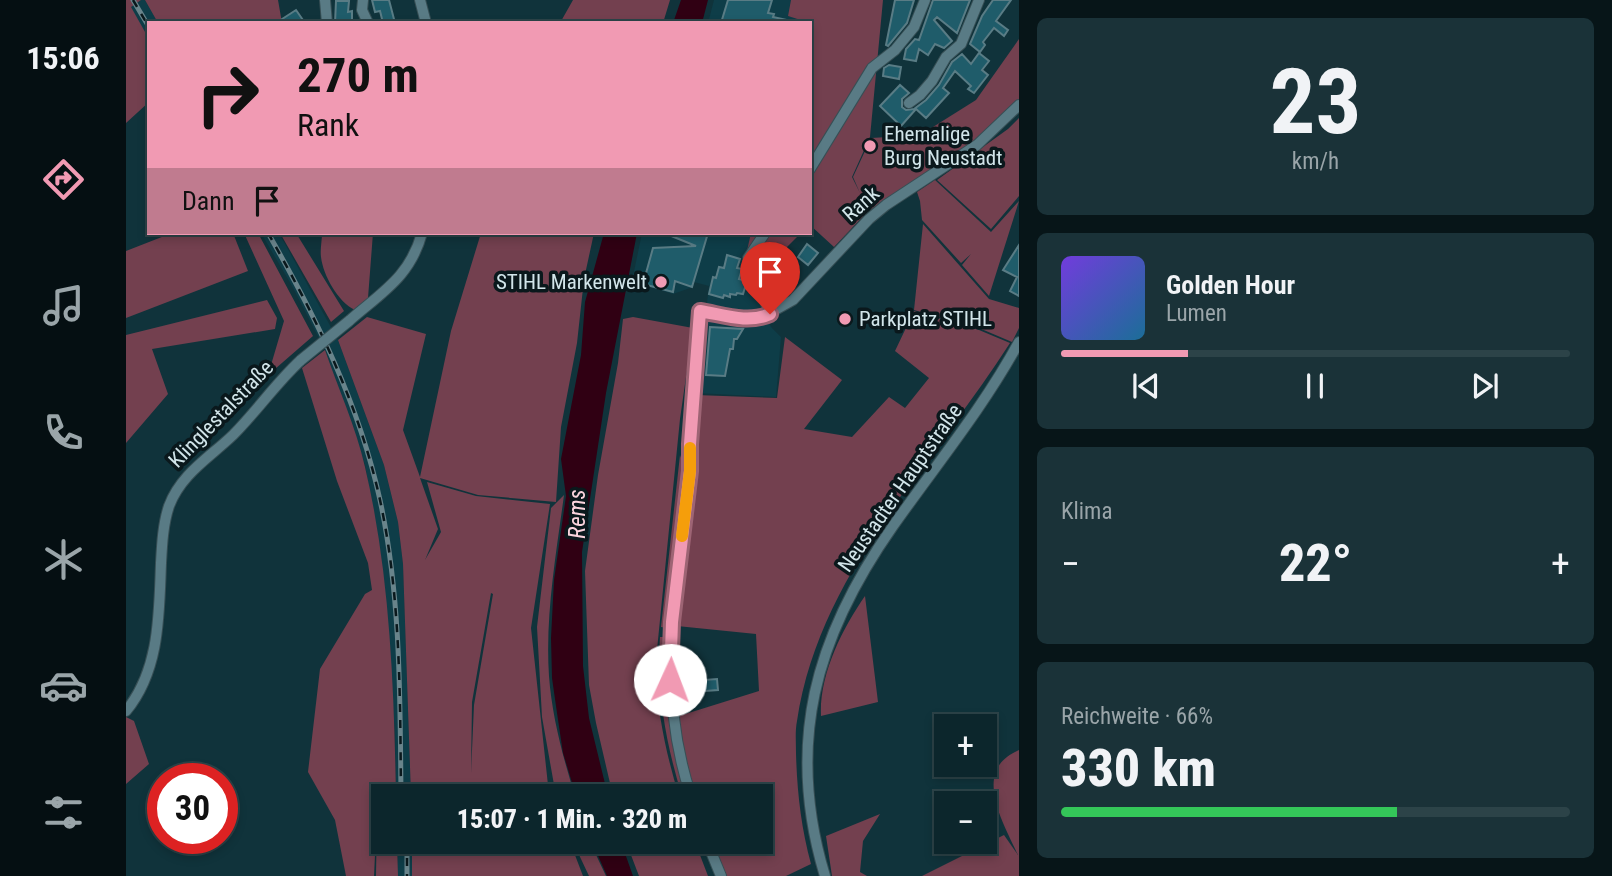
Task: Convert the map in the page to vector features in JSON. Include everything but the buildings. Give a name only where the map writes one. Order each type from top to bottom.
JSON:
[{"type":"street","points":[[325,0],[327,21]]},
{"type":"street","points":[[363,0],[362,10],[367,21]]},
{"type":"street","points":[[420,0],[425,21]]},
{"type":"street","points":[[812,166],[873,68],[895,51],[914,27],[925,0]]},
{"type":"street","points":[[909,103],[920,96],[946,57],[961,44],[979,0]]},
{"type":"street","name":"Rank","points":[[688,784],[674,734],[670,680],[672,622],[690,471],[700,311],[743,319],[759,319],[793,300],[886,205],[976,145],[1019,105]]},
{"type":"street","name":"Klinglestalstraße","points":[[126,711],[143,686],[155,648],[162,539],[175,491],[187,475],[233,434],[301,360],[397,281],[414,258],[421,235]]},
{"type":"street","points":[[764,235],[748,258],[770,314]]},
{"type":"street","name":"Neustadter Hauptstraße","points":[[825,876],[812,827],[807,769],[811,710],[823,658],[850,594],[871,560],[982,403],[1019,342]]},
{"type":"street","points":[[712,854],[722,876]]},
{"type":"shaded area","points":[[126,0],[141,0],[131,7],[147,35],[147,104],[126,123]]},
{"type":"shaded area","points":[[145,0],[157,21],[147,21],[147,36],[130,7]]},
{"type":"shaded area","points":[[145,0],[278,0],[282,21],[157,21]]},
{"type":"shaded area","points":[[573,0],[670,0],[664,21],[561,21]]},
{"type":"shaded area","points":[[714,0],[791,0],[788,16],[807,20],[807,21],[709,21]]},
{"type":"shaded area","points":[[791,0],[883,0],[870,137],[852,177],[860,193],[853,177],[871,138],[888,137],[890,140],[925,132],[976,100],[1019,39],[1019,100],[988,132],[870,210],[862,196],[869,210],[834,247],[812,227],[812,21],[788,16]]},
{"type":"shaded area","points":[[1019,118],[1019,196],[991,229],[937,180],[1008,129]]},
{"type":"shaded area","points":[[935,180],[991,232],[1019,201],[989,296],[962,265],[971,254],[961,263],[922,220],[917,192]]},
{"type":"shaded area","points":[[923,224],[989,299],[1019,308],[1019,328],[1012,342],[979,328],[914,310]]},
{"type":"shaded area","points":[[167,235],[234,235],[248,271],[126,318],[126,251]]},
{"type":"shaded area","points":[[245,235],[259,235],[313,336],[275,369],[271,365],[284,321]]},
{"type":"shaded area","points":[[262,235],[280,235],[338,340],[384,465],[398,522],[403,564],[411,784],[396,784],[395,734],[381,556],[365,465],[325,350]]},
{"type":"shaded area","points":[[281,235],[297,235],[344,311],[331,322]]},
{"type":"shaded area","points":[[322,235],[373,235],[368,298],[355,310],[343,301],[332,287],[322,264]]},
{"type":"shaded area","points":[[480,235],[594,235],[561,427],[556,502],[478,495],[420,478],[438,529],[425,560],[441,532],[427,482],[476,496],[550,504],[531,628],[548,784],[411,784],[403,564],[398,522],[384,465],[338,340],[367,317],[426,334],[403,430],[420,477],[451,331]],"holes":[[[491,593],[493,594],[474,705],[471,773],[472,702]]]},
{"type":"shaded area","points":[[642,235],[751,235],[744,268],[771,327],[781,337],[776,397],[696,393],[709,286],[694,282],[693,287],[673,294],[632,281]]},
{"type":"shaded area","points":[[751,235],[799,235],[783,251],[770,242],[752,258],[746,255]]},
{"type":"shaded area","points":[[267,300],[277,318],[275,329],[152,349],[168,394],[126,443],[126,335]]},
{"type":"shaded area","points":[[914,311],[979,330],[1010,343],[883,522],[854,568],[829,617],[809,667],[796,737],[800,809],[811,864],[786,876],[727,876],[716,854],[773,854],[773,784],[690,784],[688,777],[679,716],[759,691],[756,634],[677,626],[694,470],[696,395],[777,398],[785,337],[842,380],[804,429],[852,437],[889,397],[905,408],[929,378],[895,351]]},
{"type":"shaded area","points":[[633,317],[693,328],[680,419],[655,670],[663,734],[676,784],[610,784],[589,685],[585,571],[623,319]]},
{"type":"shaded area","points":[[325,350],[361,452],[380,548],[392,672],[396,784],[371,784],[371,854],[375,854],[374,876],[346,876],[335,820],[308,772],[320,669],[365,594],[372,590],[368,563],[337,481],[302,368]]},
{"type":"shaded area","points":[[680,455],[685,469],[667,628],[661,627]]},
{"type":"shaded area","points":[[564,495],[552,586],[548,653],[555,722],[571,784],[554,784],[542,717],[537,627],[551,508]]},
{"type":"shaded area","points":[[865,596],[878,702],[821,716],[821,700],[828,669],[848,623]]},
{"type":"shaded area","points":[[660,637],[666,637],[669,718],[683,784],[678,784],[667,737],[659,657]]},
{"type":"shaded area","points":[[126,717],[134,721],[149,763],[126,784]]},
{"type":"shaded area","points":[[1019,750],[1019,876],[922,876],[966,854],[997,854],[997,838],[1004,835],[1018,855],[999,813],[997,791],[995,791],[997,769],[1005,759]]},
{"type":"shaded area","points":[[880,814],[863,841],[860,872],[867,876],[832,876],[826,836]]},
{"type":"shaded area","points":[[376,854],[397,854],[398,876],[376,876]]},
{"type":"shaded area","points":[[397,854],[412,854],[412,876],[398,876]]},
{"type":"shaded area","points":[[412,854],[575,854],[583,876],[412,876]]},
{"type":"shaded area","points":[[579,854],[596,854],[606,876],[589,876]]},
{"type":"shaded area","points":[[631,854],[700,854],[708,876],[639,876]]},
{"type":"water","points":[[681,0],[708,0],[703,21],[674,21]]},
{"type":"water","name":"Rems","points":[[603,235],[637,235],[606,393],[582,552],[583,666],[589,718],[605,784],[572,784],[563,753],[552,678],[554,580],[566,496],[561,459],[581,355],[585,302]]},
{"type":"water","points":[[597,854],[625,854],[633,876],[607,876]]},
{"type":"railway","points":[[133,0],[147,24]]},
{"type":"railway","points":[[269,235],[319,329],[348,395],[380,500],[396,610],[401,784]]},
{"type":"railway","points":[[407,854],[407,876]]},
{"type":"slow traffic","points":[[682,536],[690,448]]},
{"type":"place","name":"Ehemalige Burg Neustadt","points":[[870,146]]},
{"type":"place","name":"STIHL Markenwelt","points":[[661,282]]},
{"type":"place","name":"Parkplatz STIHL","points":[[845,319]]},
{"type":"route","points":[[670,680],[672,622],[690,471],[700,311],[743,319],[759,319],[770,314]]}]
